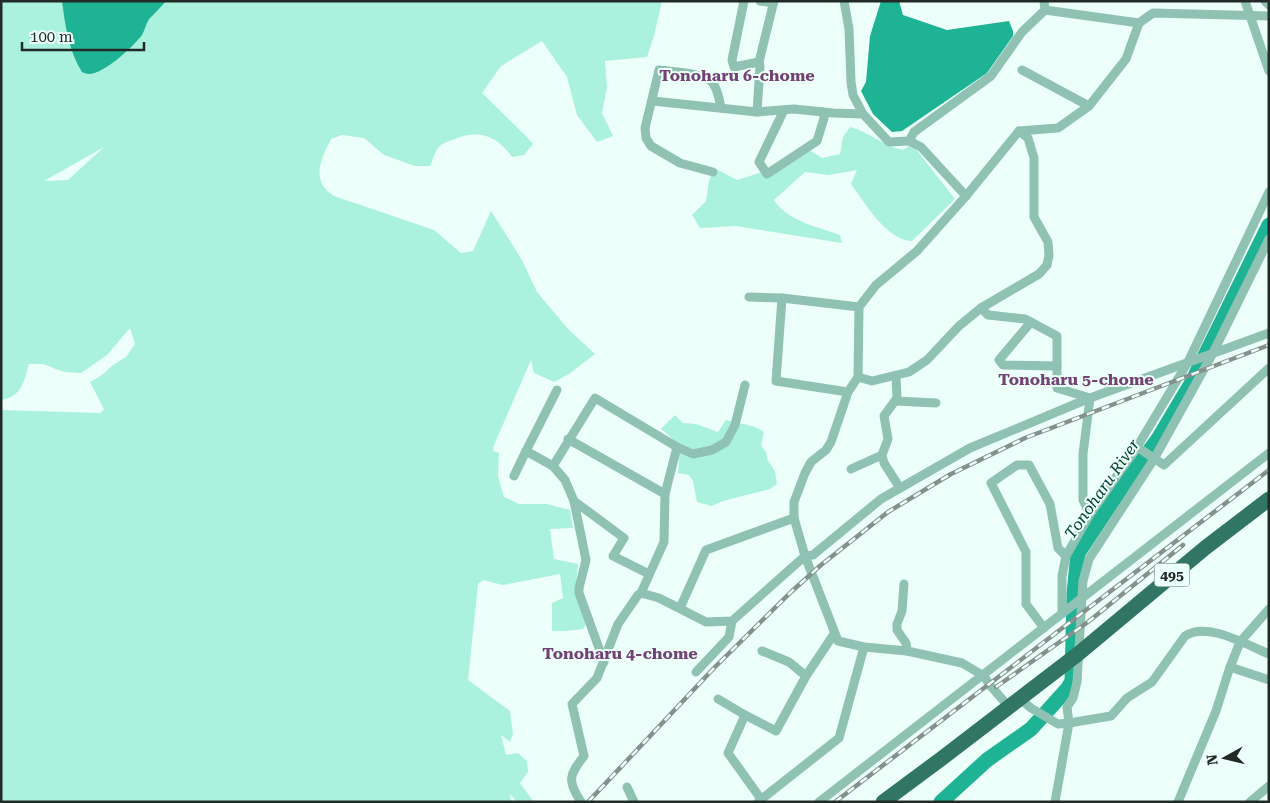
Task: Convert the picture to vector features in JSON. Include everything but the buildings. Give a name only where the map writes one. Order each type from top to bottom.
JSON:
[{"type":"highway","name":"495","points":[[883,802],[1020,705],[1046,678],[1079,653],[1205,548],[1269,499]]},
{"type":"street","points":[[744,1],[732,60],[734,67],[759,62]]},
{"type":"street","points":[[756,112],[759,62],[773,2],[760,1]]},
{"type":"street","points":[[844,1],[849,29],[853,95],[863,114],[889,142],[909,141],[920,147],[966,196]]},
{"type":"street","points":[[1245,1],[1269,71]]},
{"type":"street","points":[[1265,1],[1269,4]]},
{"type":"street","points":[[909,141],[914,132],[991,76],[1022,32],[1044,6],[1139,23]]},
{"type":"street","points":[[1269,16],[1153,13],[1139,23],[1126,59],[1089,106],[1058,128],[1019,131],[966,196],[917,250],[876,286],[859,307],[858,377],[848,392],[831,442],[826,450],[811,462],[794,502],[794,518],[805,556],[838,641],[864,647],[907,651],[962,664],[984,676],[989,684],[1020,705],[1058,724],[1111,716],[1127,698],[1152,682],[1186,636],[1192,631],[1206,630],[1269,654]]},
{"type":"street","points":[[713,172],[680,163],[650,146],[646,138],[645,128],[659,70],[704,76],[712,81],[717,90],[721,108]]},
{"type":"street","points":[[1022,70],[1089,106]]},
{"type":"street","points":[[653,101],[756,112],[794,108],[863,114]]},
{"type":"street","points":[[784,110],[759,162],[767,174],[817,141],[824,118],[823,112]]},
{"type":"street","points":[[858,377],[872,380],[910,372],[927,360],[959,326],[981,308],[1039,274],[1047,265],[1049,255],[1048,242],[1034,217],[1034,158],[1028,138],[1019,131]]},
{"type":"street","points":[[1064,611],[1062,576],[1066,556],[1090,514],[1139,449],[1191,361],[1269,192]]},
{"type":"street","points":[[1055,802],[1070,723],[1067,707],[1073,698],[1077,682],[1083,581],[1089,559],[1153,458],[1211,353],[1269,239]]},
{"type":"street","points":[[749,297],[782,298],[859,307]]},
{"type":"street","points":[[782,298],[776,380],[848,392]]},
{"type":"street","points":[[981,308],[988,315],[1026,319],[1057,336],[1057,388],[1090,398]]},
{"type":"street","points":[[1030,322],[999,360],[1003,365],[1057,366]]},
{"type":"street","points":[[696,672],[729,637],[732,621],[805,556],[813,555],[881,499],[970,448],[1090,398],[1269,333]]},
{"type":"street","points":[[1139,449],[1164,465],[1269,368]]},
{"type":"street","points":[[896,376],[897,398],[884,416],[888,439],[882,455],[884,463],[900,488]]},
{"type":"street","points":[[552,466],[594,398],[676,447],[693,454],[712,450],[726,442],[735,425],[745,385]]},
{"type":"street","points":[[514,476],[557,390]]},
{"type":"street","points":[[1090,398],[1084,454],[1084,500],[1090,514]]},
{"type":"street","points":[[895,401],[936,403]]},
{"type":"street","points":[[568,439],[666,494]]},
{"type":"street","points":[[581,802],[572,788],[572,771],[584,756],[572,704],[597,678],[618,624],[641,593],[664,542],[666,494],[676,447]]},
{"type":"street","points":[[526,451],[552,466],[564,480],[574,501],[586,560],[579,593],[604,662]]},
{"type":"street","points":[[819,802],[1269,454]]},
{"type":"street","points":[[851,468],[882,455]]},
{"type":"street","points":[[1044,628],[1026,604],[1026,552],[991,483],[1017,465],[1029,465],[1050,504],[1058,548],[1066,556]]},
{"type":"street","points":[[574,501],[624,538],[613,556],[649,574]]},
{"type":"street","points":[[680,608],[706,550],[794,518]]},
{"type":"street","points":[[904,584],[902,611],[897,624],[897,630],[906,643],[907,651]]},
{"type":"street","points":[[641,593],[659,598],[706,622],[732,621]]},
{"type":"street","points":[[1178,802],[1216,711],[1240,642],[1269,609]]},
{"type":"street","points":[[718,699],[776,731],[806,676],[834,634]]},
{"type":"street","points":[[745,715],[728,753],[760,801],[839,738],[864,647]]},
{"type":"street","points":[[762,652],[788,662],[806,676]]},
{"type":"street","points":[[1230,667],[1269,680]]},
{"type":"street","points":[[1250,802],[1269,786]]},
{"type":"street","points":[[627,787],[634,802]]},
{"type":"shaded area","points":[[1,1],[662,1],[647,57],[605,61],[607,87],[602,113],[613,136],[597,142],[577,115],[567,77],[542,41],[501,66],[482,93],[533,144],[524,155],[512,157],[494,139],[487,136],[472,135],[448,141],[442,145],[437,150],[430,166],[415,166],[384,155],[364,138],[342,135],[331,139],[321,162],[320,177],[322,184],[334,196],[434,230],[461,253],[473,251],[491,211],[522,260],[537,292],[568,329],[595,354],[569,374],[554,382],[534,373],[531,360],[493,451],[499,453],[498,476],[504,497],[519,504],[547,504],[570,510],[573,528],[550,529],[554,559],[578,564],[575,595],[587,623],[583,629],[552,631],[552,603],[563,598],[560,574],[503,585],[483,580],[478,584],[468,680],[510,711],[513,734],[510,742],[501,735],[506,755],[518,753],[527,761],[528,772],[520,783],[534,802],[517,802],[510,794],[511,802],[1,802],[1,410],[101,413],[104,409],[90,382],[126,357],[135,344],[130,328],[107,355],[81,373],[64,372],[43,364],[29,364],[18,392],[14,396],[1,400]],"holes":[[[104,147],[68,180],[44,181]]]},
{"type":"shaded area","points":[[62,1],[166,1],[147,22],[142,35],[125,53],[102,70],[89,74],[82,72],[74,56],[66,29]]},
{"type":"shaded area","points":[[881,1],[899,1],[903,15],[947,30],[1009,21],[1013,36],[987,73],[902,131],[892,132],[873,114],[861,91],[866,82],[870,36]]},
{"type":"shaded area","points":[[850,127],[903,150],[912,144],[955,199],[912,241],[902,239],[893,234],[885,228],[870,210],[851,184],[857,170],[829,175],[805,172],[774,200],[795,218],[840,235],[842,243],[736,226],[700,228],[692,215],[706,201],[709,181],[714,168],[737,180],[785,165],[794,152],[811,151],[822,158],[840,154],[843,137]]},
{"type":"shaded area","points":[[675,415],[683,423],[696,424],[718,432],[726,420],[760,429],[764,432],[761,445],[775,471],[777,484],[770,489],[711,506],[697,502],[693,481],[689,475],[678,473],[679,454],[677,448],[672,439],[661,429]]},
{"type":"waterway","name":"Tonoharu River","points":[[941,802],[987,760],[1031,729],[1068,688],[1072,681],[1074,594],[1078,553],[1114,499],[1158,439],[1192,382],[1269,225]]},
{"type":"railway","points":[[588,802],[715,667],[791,592],[821,565],[888,512],[951,474],[1025,438],[1269,345]]},
{"type":"railway","points":[[835,802],[1269,470]]},
{"type":"railway","points":[[996,687],[1088,622],[1183,545]]},
{"type":"district","name":"Tonoharu 6-chome","points":[[737,75]]},
{"type":"district","name":"Tonoharu 5-chome","points":[[1076,379]]},
{"type":"district","name":"Tonoharu 4-chome","points":[[620,653]]}]
